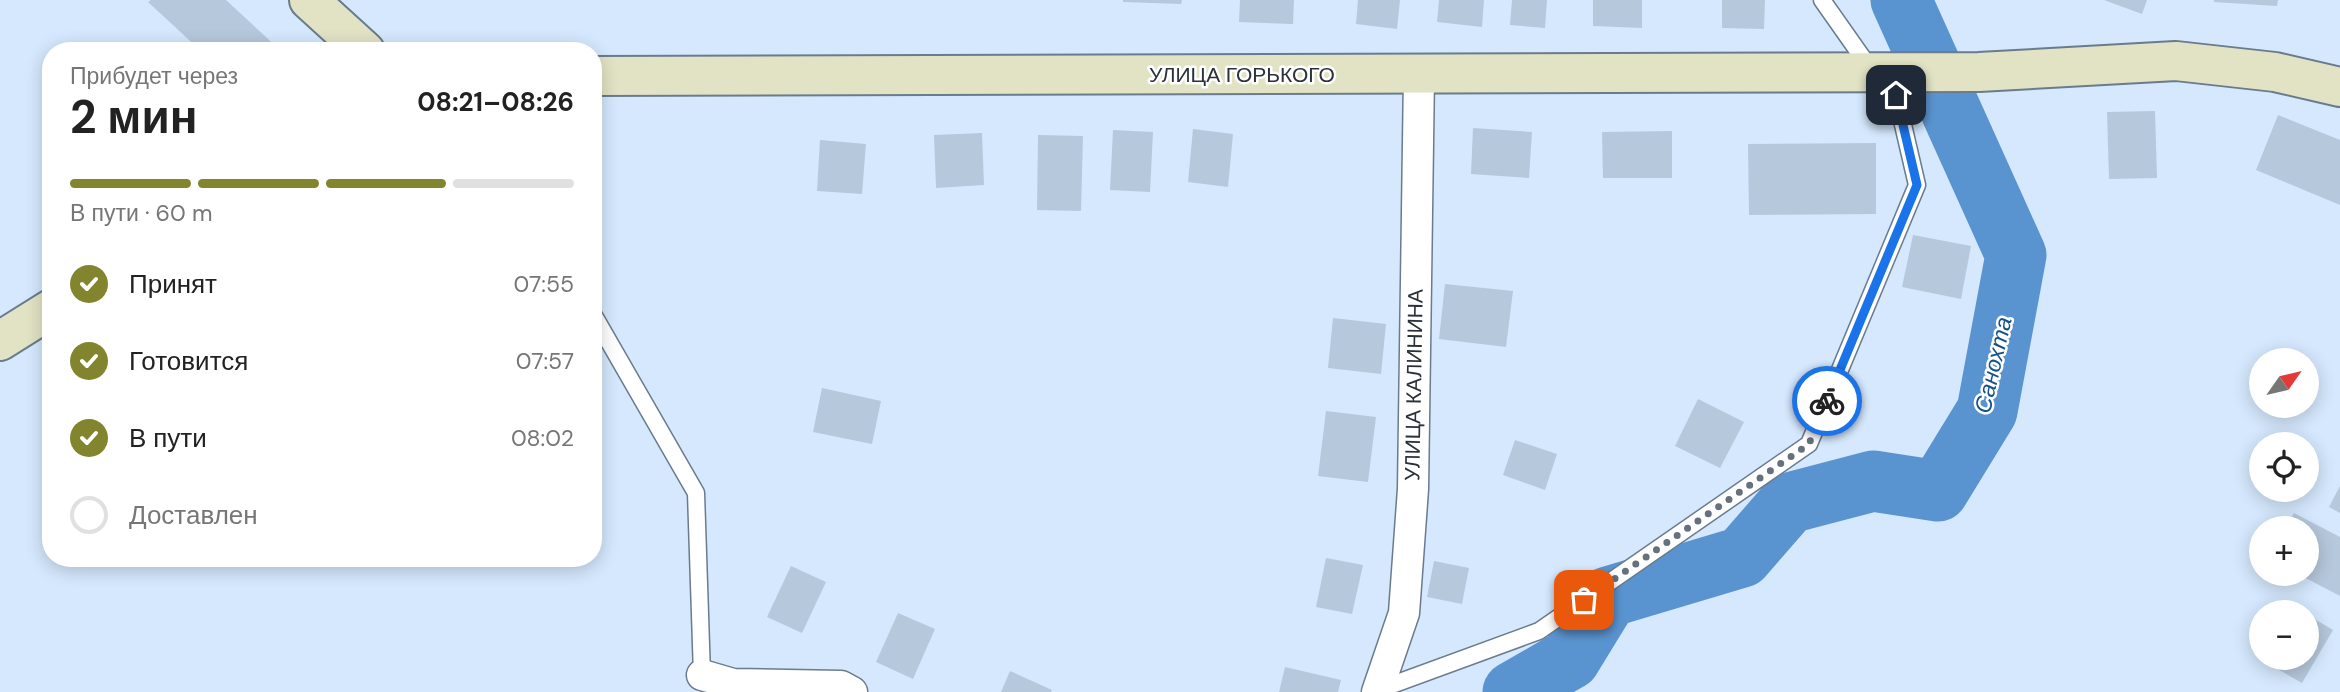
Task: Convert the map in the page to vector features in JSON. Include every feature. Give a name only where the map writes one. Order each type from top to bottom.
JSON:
[{"type":"street","points":[[309,0],[355,42]]},
{"type":"street","name":"УЛИЦА ГОРЬКОГО","points":[[602,76],[1882,73],[1979,72],[2176,61],[2275,72],[2340,87]]},
{"type":"street","name":"УЛИЦА КАЛИНИНА","points":[[1377,691],[1404,613],[1413,489],[1419,74]]},
{"type":"street","points":[[0,341],[42,315]]},
{"type":"street","points":[[702,675],[733,684],[841,686],[852,692]]},
{"type":"lane","points":[[1377,691],[1539,631],[1809,444],[1917,185],[1882,73],[1822,0]]},
{"type":"lane","points":[[602,330],[696,493],[702,675]]},
{"type":"building","points":[[226,0],[271,42],[191,42],[148,2]]},
{"type":"building","points":[[1123,0],[1182,0],[1181,4]]},
{"type":"building","points":[[1240,0],[1294,0],[1293,24],[1239,22]]},
{"type":"building","points":[[1358,0],[1400,0],[1397,29],[1356,24]]},
{"type":"building","points":[[1439,0],[1484,0],[1482,27],[1437,22]]},
{"type":"building","points":[[1512,0],[1547,0],[1545,28],[1510,25]]},
{"type":"building","points":[[1593,0],[1642,0],[1642,28],[1593,26]]},
{"type":"building","points":[[1722,0],[1765,0],[1764,29],[1722,28]]},
{"type":"building","points":[[2104,0],[2147,0],[2142,14]]},
{"type":"building","points":[[2214,0],[2278,0],[2277,6]]},
{"type":"building","points":[[2155,111],[2157,178],[2109,179],[2107,112]]},
{"type":"building","points":[[2278,115],[2340,140],[2340,205],[2256,170]]},
{"type":"building","points":[[1473,128],[1532,132],[1529,178],[1471,174]]},
{"type":"building","points":[[1193,129],[1233,134],[1228,187],[1188,182]]},
{"type":"building","points":[[1113,130],[1153,132],[1150,192],[1110,190]]},
{"type":"building","points":[[1672,131],[1672,178],[1603,178],[1602,132]]},
{"type":"building","points":[[982,133],[984,185],[936,188],[934,135]]},
{"type":"building","points":[[1038,135],[1083,136],[1081,211],[1037,210]]},
{"type":"building","points":[[820,140],[866,144],[862,194],[817,191]]},
{"type":"building","points":[[1876,143],[1876,214],[1749,215],[1748,144]]},
{"type":"building","points":[[1913,235],[1971,246],[1961,299],[1902,287]]},
{"type":"building","points":[[1445,284],[1513,291],[1506,347],[1439,339]]},
{"type":"building","points":[[1333,318],[1386,324],[1381,374],[1328,368]]},
{"type":"building","points":[[822,388],[881,401],[872,444],[813,432]]},
{"type":"building","points":[[1698,399],[1744,422],[1720,468],[1675,446]]},
{"type":"building","points":[[1326,411],[1376,417],[1368,482],[1318,476]]},
{"type":"building","points":[[1515,440],[1557,454],[1545,490],[1503,475]]},
{"type":"building","points":[[2340,486],[2340,513],[2329,507]]},
{"type":"building","points":[[2319,526],[2340,537],[2340,596],[2319,585]]},
{"type":"building","points":[[1326,558],[1363,565],[1352,614],[1316,607]]},
{"type":"building","points":[[1434,561],[1469,568],[1462,604],[1427,597]]},
{"type":"building","points":[[791,566],[826,582],[802,633],[767,617]]},
{"type":"building","points":[[898,613],[935,629],[913,679],[876,662]]},
{"type":"building","points":[[2319,622],[2333,630],[2319,654]]},
{"type":"building","points":[[1285,667],[1341,680],[1338,692],[1279,692]]},
{"type":"building","points":[[2279,670],[2310,670],[2302,683]]},
{"type":"building","points":[[1010,671],[1052,690],[1001,692]]},
{"type":"waterway","name":"Санохта","points":[[1513,692],[1570,659],[1608,597],[1742,557],[1789,503],[1873,481],[1938,491],[1987,411],[2016,255],[1901,0]]},
{"type":"way so far","points":[[1584,600],[1809,444],[1827,401]]},
{"type":"route","points":[[1827,401],[1917,185],[1896,95]]}]
